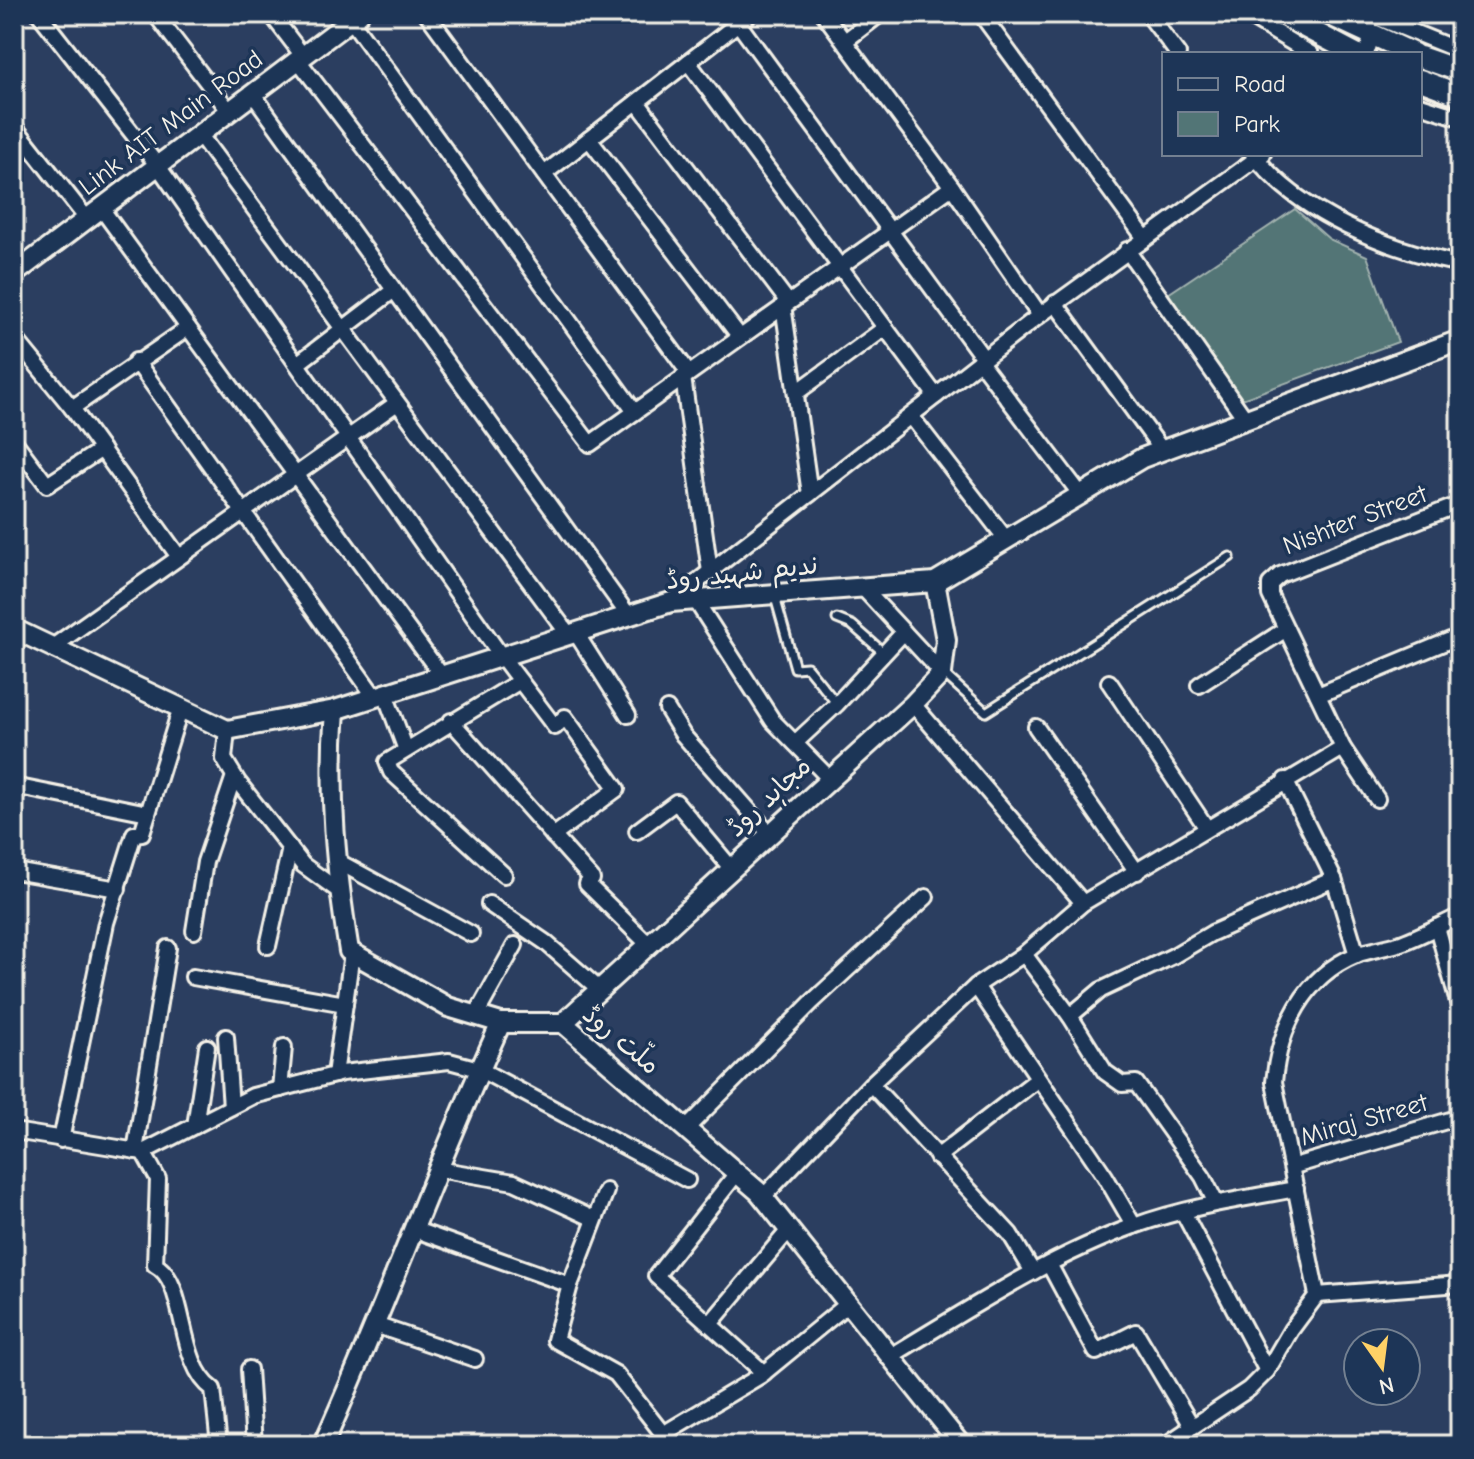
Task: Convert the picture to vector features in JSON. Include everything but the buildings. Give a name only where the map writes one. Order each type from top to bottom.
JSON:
[{"type":"main road","points":[[1280,14],[1352,52]]},
{"type":"main road","points":[[1328,14],[1369,45],[1404,52]]},
{"type":"main road","points":[[1422,58],[1460,71]]},
{"type":"main road","points":[[1422,81],[1460,95]]},
{"type":"street","points":[[39,14],[158,166],[502,657],[555,727],[565,717],[617,789],[553,836]]},
{"type":"street","points":[[155,14],[230,112]]},
{"type":"street","points":[[271,14],[590,444],[952,187]]},
{"type":"street","points":[[427,14],[686,375],[710,572]]},
{"type":"street","points":[[544,174],[750,14]]},
{"type":"street","points":[[824,14],[952,187],[1040,315]]},
{"type":"street","points":[[845,41],[880,14]]},
{"type":"street","points":[[981,14],[1144,237]]},
{"type":"street","points":[[1148,14],[1176,52]]},
{"type":"street","points":[[1245,14],[1308,52]]},
{"type":"street","points":[[1369,14],[1460,51]]},
{"type":"street","points":[[355,17],[635,412]]},
{"type":"street","name":"Link AIT Main Road","points":[[15,272],[355,17]]},
{"type":"street","points":[[738,23],[1081,495]]},
{"type":"street","points":[[688,62],[936,396]]},
{"type":"street","points":[[253,94],[629,616]]},
{"type":"street","points":[[637,102],[786,304],[810,494]]},
{"type":"street","points":[[1422,106],[1460,118]]},
{"type":"street","points":[[14,126],[94,214],[188,328],[442,676]]},
{"type":"street","points":[[199,134],[572,634],[628,715]]},
{"type":"street","points":[[589,139],[740,337]]},
{"type":"street","points":[[671,602],[1055,303],[1257,156],[1266,172],[1342,226],[1430,258],[1460,264]]},
{"type":"street","points":[[1127,250],[1244,417]]},
{"type":"street","points":[[297,364],[394,290]]},
{"type":"street","points":[[1055,303],[1162,450]]},
{"type":"street","points":[[72,408],[188,328]]},
{"type":"street","points":[[796,393],[885,328]]},
{"type":"street","points":[[14,337],[72,408],[179,557]]},
{"type":"street","name":"ندیم شہید روڈ","points":[[227,730],[335,710],[671,602],[935,582],[1162,450],[1244,417],[1460,340]]},
{"type":"street","points":[[136,361],[243,512],[380,696],[406,750]]},
{"type":"street","points":[[54,646],[397,403]]},
{"type":"street","points":[[911,416],[1006,539]]},
{"type":"street","points":[[14,441],[47,485],[102,449]]},
{"type":"street","name":"Nishter Street","points":[[1286,629],[1270,595],[1270,584],[1280,575],[1460,504]]},
{"type":"street","points":[[935,582],[946,640],[942,673]]},
{"type":"street","points":[[862,587],[942,673]]},
{"type":"street","points":[[696,601],[773,721],[829,778]]},
{"type":"street","points":[[14,629],[227,730],[224,759],[234,776],[303,865],[339,891]]},
{"type":"street","points":[[1199,685],[1286,629],[1343,748],[1377,799]]},
{"type":"street","points":[[795,743],[837,704],[904,632]]},
{"type":"street","points":[[1318,695],[1460,636]]},
{"type":"street","name":"مجاہد روڈ","points":[[563,1023],[913,704],[942,673]]},
{"type":"street","points":[[504,875],[391,772],[387,762],[520,681]]},
{"type":"street","points":[[1109,682],[1206,827]]},
{"type":"street","points":[[913,704],[1083,903]]},
{"type":"street","points":[[61,1140],[106,923],[134,834],[142,833],[181,707]]},
{"type":"street","points":[[667,709],[683,735],[769,833]]},
{"type":"street","points":[[335,710],[330,764],[339,891],[352,953],[335,1075]]},
{"type":"street","points":[[451,721],[592,879],[587,884],[648,944]]},
{"type":"street","points":[[1036,727],[1137,872]]},
{"type":"street","points":[[763,1197],[871,1084],[976,986],[1024,954],[1083,903],[1343,748]]},
{"type":"street","points":[[194,931],[205,862],[234,776]]},
{"type":"street","points":[[1285,780],[1334,879],[1357,955]]},
{"type":"street","points":[[14,786],[148,813]]},
{"type":"street","points":[[637,831],[676,802],[731,868]]},
{"type":"street","points":[[268,946],[290,848]]},
{"type":"street","points":[[337,861],[471,934]]},
{"type":"street","points":[[14,871],[118,889]]},
{"type":"street","points":[[1070,1016],[1101,990],[1173,956],[1212,933],[1334,879]]},
{"type":"street","points":[[686,1129],[812,1002],[926,897]]},
{"type":"street","points":[[489,904],[545,942],[599,989]]},
{"type":"street","points":[[1294,1166],[1274,1082],[1277,1054],[1287,1025],[1303,996],[1330,968],[1357,955],[1399,943],[1460,916]]},
{"type":"street","points":[[1437,927],[1460,1009]]},
{"type":"street","points":[[476,1015],[515,945]]},
{"type":"street","points":[[168,948],[139,1151],[158,1179],[155,1265],[171,1279],[192,1357],[203,1382],[213,1389],[219,1445]]},
{"type":"street","name":"ملّت روڈ","points":[[352,953],[448,1007],[501,1023],[563,1023],[763,1197],[961,1445]]},
{"type":"street","points":[[1024,954],[1070,1016],[1105,1072],[1122,1084],[1136,1083],[1203,1177],[1216,1203]]},
{"type":"street","points":[[193,977],[345,1004]]},
{"type":"street","points":[[976,986],[1105,1176],[1134,1226]]},
{"type":"street","points":[[323,1445],[501,1023]]},
{"type":"street","points":[[226,1037],[231,1107]]},
{"type":"street","points":[[195,1126],[207,1047]]},
{"type":"street","points":[[280,1089],[284,1047]]},
{"type":"street","points":[[14,1131],[139,1151],[231,1107],[280,1089],[335,1075],[449,1061],[479,1069],[687,1180]]},
{"type":"street","points":[[937,1157],[1038,1079]]},
{"type":"street","points":[[871,1084],[1010,1234],[1033,1272]]},
{"type":"street","name":"Miraj Street","points":[[1317,1295],[1294,1166],[1460,1117]]},
{"type":"street","points":[[437,1169],[514,1182],[594,1219]]},
{"type":"street","points":[[737,1173],[656,1276],[764,1373]]},
{"type":"street","points":[[891,1356],[1033,1272],[1134,1226],[1216,1203],[1296,1189]]},
{"type":"street","points":[[606,1191],[570,1285],[555,1340],[616,1374],[665,1440],[764,1373],[849,1303]]},
{"type":"street","points":[[1183,1212],[1267,1371]]},
{"type":"street","points":[[413,1229],[570,1285]]},
{"type":"street","points":[[710,1324],[789,1230]]},
{"type":"street","points":[[1049,1264],[1096,1352],[1102,1352],[1136,1332],[1192,1426]]},
{"type":"street","points":[[1165,1445],[1249,1389],[1267,1371],[1291,1330],[1317,1295],[1460,1284]]},
{"type":"street","points":[[375,1325],[475,1359]]},
{"type":"street","points":[[249,1369],[254,1445]]},
{"type":"lane","points":[[942,673],[986,712],[1230,557]]},
{"type":"lane","points":[[774,594],[795,668],[807,667],[837,704]]},
{"type":"lane","points":[[837,619],[852,625],[884,653]]},
{"type":"green space","points":[[1295,209],[1329,239],[1367,256],[1398,342],[1231,403],[1165,296]]}]
